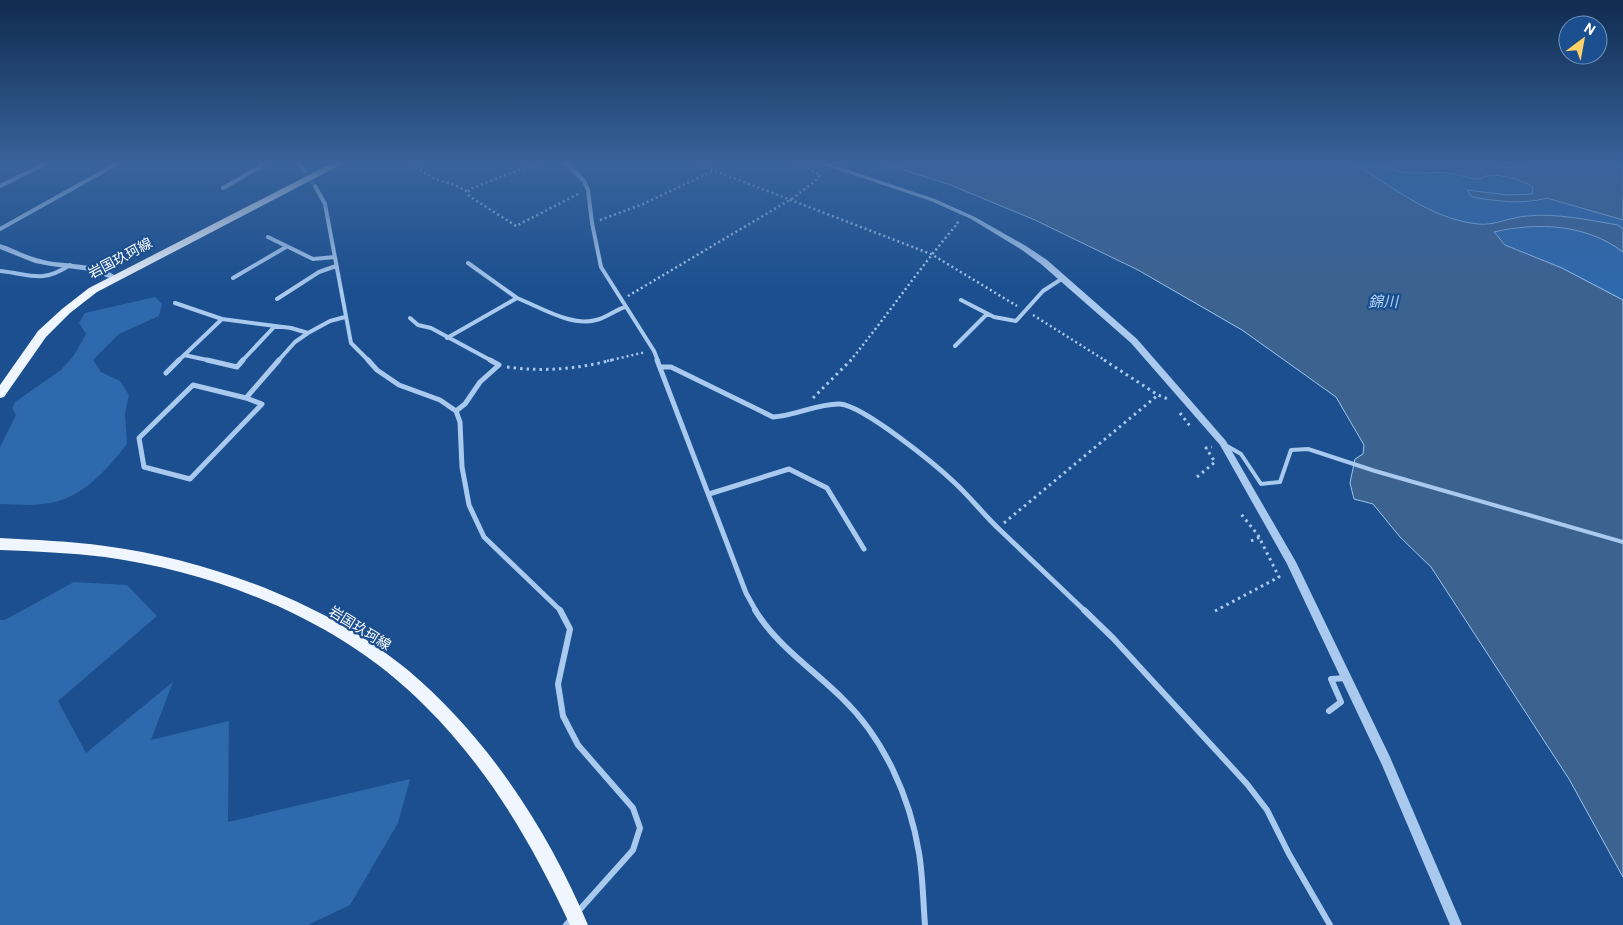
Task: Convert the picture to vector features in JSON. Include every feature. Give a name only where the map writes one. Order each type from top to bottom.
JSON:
[{"type":"main road","name":"岩国玖珂線","points":[[0,394],[42,334],[80,300],[114,278],[257,205]]},
{"type":"main road","name":"岩国玖珂線","points":[[0,544],[32,544],[133,556],[194,570],[253,590],[311,617],[358,644],[402,675],[430,701],[488,766],[542,848],[573,922]]},
{"type":"street","points":[[0,229],[43,205]]},
{"type":"street","points":[[325,205],[350,343],[377,370],[398,385],[440,400],[456,411],[460,422],[462,467],[469,505],[484,537],[549,598],[564,617],[570,630],[558,684],[563,716],[578,745],[633,808],[640,828],[633,850],[573,922]]},
{"type":"street","points":[[590,205],[601,268],[654,350],[746,593],[758,615],[780,640],[856,712],[878,741],[911,818],[919,853],[925,925]]},
{"type":"street","points":[[941,205],[973,218],[1024,248],[1063,278],[1134,341],[1223,443],[1291,562],[1386,761],[1456,925]]},
{"type":"street","points":[[268,237],[313,259],[335,257]]},
{"type":"street","points":[[0,246],[33,260],[102,271],[114,278]]},
{"type":"street","points":[[233,278],[286,247]]},
{"type":"street","points":[[468,263],[517,298],[576,320],[588,323],[596,321],[625,306]]},
{"type":"street","points":[[0,271],[44,279],[58,274],[70,265]]},
{"type":"street","points":[[276,299],[319,272],[336,266]]},
{"type":"street","points":[[961,300],[986,314],[1008,321],[1016,321],[1027,312],[1049,284],[1063,278]]},
{"type":"street","points":[[447,338],[517,298]]},
{"type":"street","points":[[175,303],[222,319],[241,319],[274,326],[295,327],[308,333]]},
{"type":"street","points":[[955,346],[986,314]]},
{"type":"street","points":[[246,398],[295,342],[330,321],[345,316]]},
{"type":"street","points":[[410,318],[418,325],[431,328],[499,365],[480,382],[465,404],[456,411]]},
{"type":"street","points":[[166,373],[222,319]]},
{"type":"street","points":[[184,355],[237,367],[274,326]]},
{"type":"street","points":[[660,367],[671,367],[773,417],[788,416],[828,405],[841,404],[856,409],[869,416],[930,461],[954,482],[998,528],[1113,638],[1247,784],[1267,810],[1289,854],[1330,925]]},
{"type":"street","points":[[193,385],[246,398],[262,404],[190,479],[144,468],[139,438],[193,385]]},
{"type":"street","points":[[709,494],[789,469],[827,488],[864,549]]},
{"type":"street","points":[[1328,711],[1341,702],[1331,679],[1347,678]]},
{"type":"lane","points":[[1223,443],[1241,454],[1261,484],[1280,482],[1291,450],[1308,448],[1384,474],[1623,542]]},
{"type":"path","points":[[481,205],[516,226],[558,205]]},
{"type":"path","points":[[592,222],[636,205]]},
{"type":"path","points":[[621,300],[781,205]]},
{"type":"path","points":[[803,205],[931,254],[1158,395],[1170,400],[1190,426],[1195,424]]},
{"type":"path","points":[[801,413],[818,391],[845,368],[880,325],[931,254],[958,223],[953,219]]},
{"type":"path","points":[[499,365],[546,372],[571,370],[654,350]]},
{"type":"path","points":[[998,528],[1158,395]]},
{"type":"path","points":[[1197,476],[1215,462],[1206,448],[1212,447]]},
{"type":"path","points":[[1215,611],[1279,577],[1259,537],[1247,519],[1241,514]]},
{"type":"path","points":[[1251,541],[1265,534]]},
{"type":"shaded area","points":[[1421,205],[1572,205],[1623,220],[1623,229],[1618,225],[1526,216],[1480,225],[1460,221]]},
{"type":"shaded area","points":[[1536,226],[1571,230],[1592,235],[1623,252],[1623,300],[1562,268],[1505,245],[1494,232]]},
{"type":"shaded area","points":[[155,297],[162,304],[159,316],[119,334],[93,360],[101,372],[120,381],[129,395],[125,414],[127,444],[110,465],[90,483],[68,497],[56,502],[37,505],[0,504],[0,447],[16,415],[12,408],[15,402],[61,370],[74,355],[86,334],[79,323],[85,313]]},
{"type":"shaded area","points":[[74,582],[127,585],[157,616],[58,701],[86,753],[173,682],[151,740],[229,721],[228,822],[410,779],[398,823],[350,905],[308,925],[0,925],[0,620],[5,620]]},
{"type":"water","name":"錦川","points":[[999,205],[1421,205],[1444,216],[1478,224],[1496,223],[1521,217],[1550,215],[1618,225],[1623,229],[1623,252],[1593,236],[1561,228],[1528,227],[1494,232],[1505,245],[1562,268],[1623,300],[1623,877],[1569,779],[1431,567],[1400,537],[1373,504],[1354,499],[1350,483],[1355,459],[1363,454],[1364,445],[1336,397],[1242,330],[1138,270],[1035,220]]},
{"type":"water","points":[[1572,205],[1623,205],[1623,220]]}]
